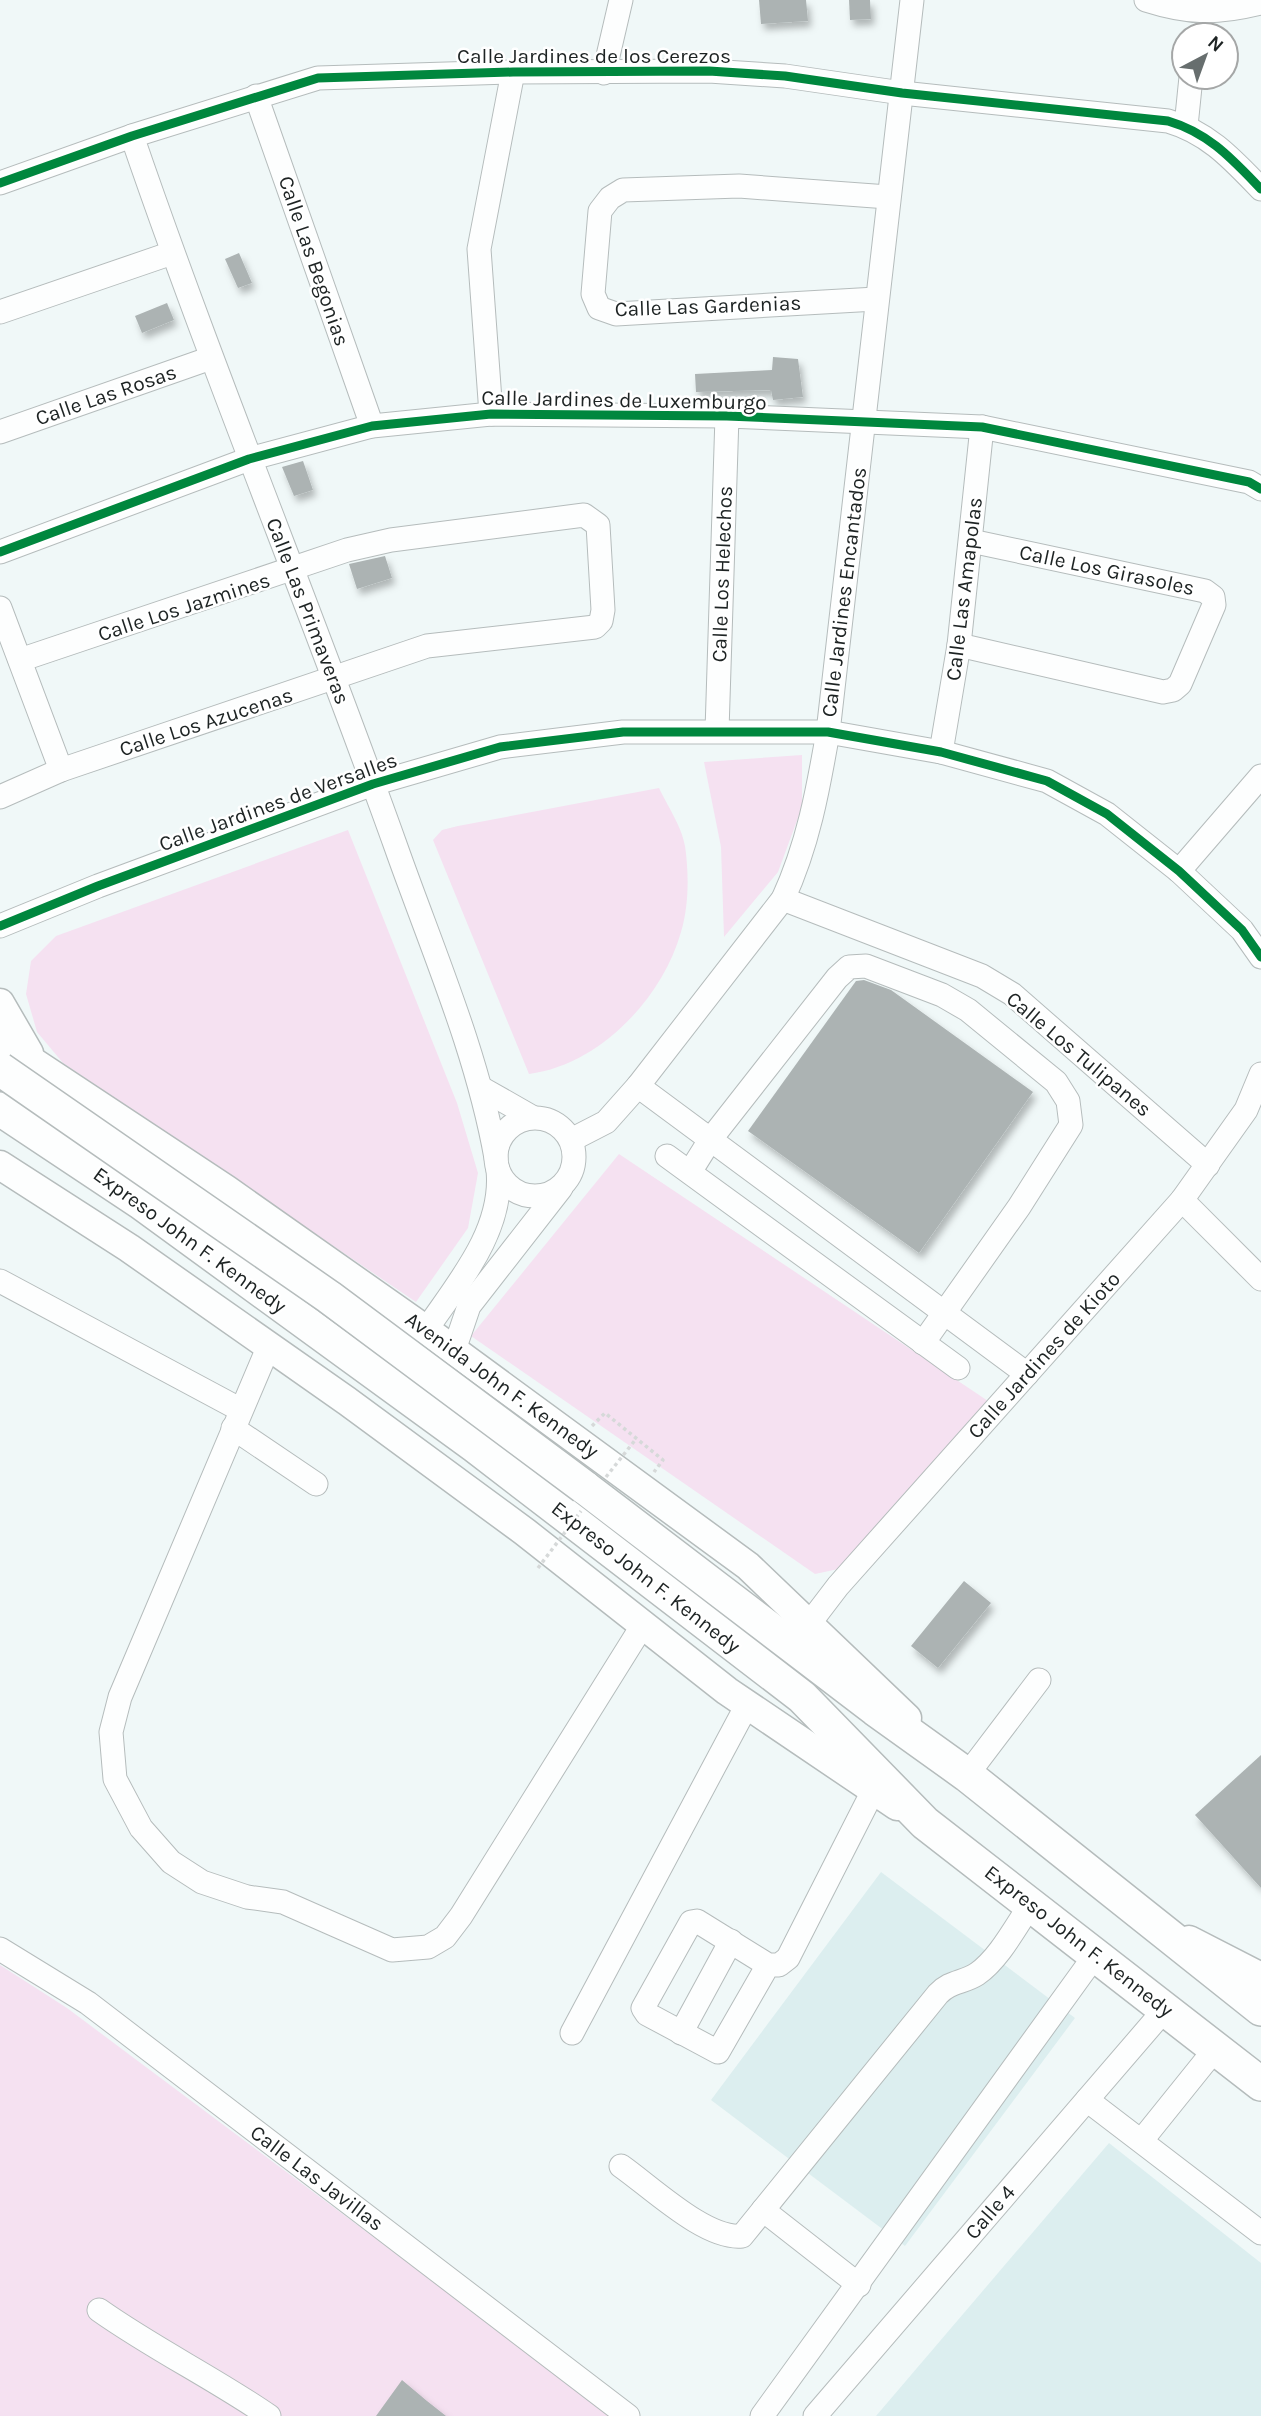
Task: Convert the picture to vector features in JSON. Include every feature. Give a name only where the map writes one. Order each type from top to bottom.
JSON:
[{"type":"highway","name":"Expreso John F. Kennedy","points":[[0,1070],[329,1297],[875,1709],[967,1775],[1261,2009]]},
{"type":"highway","name":"Expreso John F. Kennedy","points":[[0,1109],[139,1202],[475,1446],[802,1697],[925,1823],[1261,2084]]},
{"type":"main road","points":[[0,1003],[13,1030],[42,1067]]},
{"type":"main road","name":"Avenida John F. Kennedy","points":[[0,1040],[227,1190],[454,1350],[748,1566],[967,1775]]},
{"type":"main road","points":[[0,1070],[42,1067]]},
{"type":"main road","points":[[0,1165],[129,1248],[470,1491],[747,1705],[925,1823]]},
{"type":"main road","points":[[1148,1919],[1261,1977]]},
{"type":"street","points":[[604,74],[621,0]]},
{"type":"street","name":"Calle Jardines Encantados","points":[[571,1140],[606,1122],[638,1086],[783,899],[800,863],[816,805],[828,732],[912,0]]},
{"type":"street","points":[[1146,0],[1191,21]]},
{"type":"street","points":[[1205,21],[1261,3]]},
{"type":"street","points":[[491,414],[479,249],[513,72]]},
{"type":"street","name":"Calle Jardines de los Cerezos","points":[[0,183],[132,136],[318,78],[513,72],[722,72],[785,76],[902,93],[1143,117],[1186,127],[1223,150],[1261,189]]},
{"type":"street","points":[[1186,127],[1190,91]]},
{"type":"street","name":"Calle Las Begonias","points":[[256,96],[372,426]]},
{"type":"street","name":"Calle Las Primaveras","points":[[132,136],[248,459],[295,570],[481,1088],[497,1164],[500,1193],[483,1243],[426,1330]]},
{"type":"street","name":"Calle Las Gardenias","points":[[876,299],[616,314],[599,308],[593,295],[600,211],[610,198],[622,190],[739,186],[888,197]]},
{"type":"street","points":[[0,312],[172,253]]},
{"type":"street","name":"Calle Las Rosas","points":[[0,432],[211,359]]},
{"type":"street","name":"Calle Jardines de Luxemburgo","points":[[0,552],[248,459],[372,426],[491,414],[727,416],[982,427],[1249,482],[1261,489]]},
{"type":"street","name":"Calle Los Helechos","points":[[717,731],[727,416]]},
{"type":"street","name":"Calle Las Amapolas","points":[[941,752],[959,645],[982,427]]},
{"type":"street","name":"Calle Los Jazmines","points":[[20,660],[295,570],[347,550],[391,540],[584,515],[594,520]]},
{"type":"street","name":"Calle Los Azucenas","points":[[0,797],[61,770],[335,680],[427,646],[595,627],[601,621],[603,610],[598,525],[594,520]]},
{"type":"street","name":"Calle Los Girasoles","points":[[959,645],[1163,691],[1173,690],[1180,684],[1214,606],[1213,597],[1205,591],[971,541]]},
{"type":"street","points":[[0,608],[61,770]]},
{"type":"street","name":"Calle Jardines de Versalles","points":[[0,926],[98,886],[373,784],[500,747],[623,732],[828,732],[941,752],[1046,781],[1107,814],[1180,871],[1242,930],[1261,957]]},
{"type":"street","points":[[1180,871],[1261,776]]},
{"type":"street","name":"Calle Los Tulipanes","points":[[783,899],[982,976],[1012,994],[1208,1165]]},
{"type":"street","points":[[690,1172],[710,1140],[837,978],[849,967],[866,966],[942,995],[993,1028],[1056,1082],[1068,1101],[1071,1125],[946,1313],[923,1343]]},
{"type":"street","name":"Calle Jardines de Kioto","points":[[809,1624],[838,1586],[1182,1200],[1247,1110],[1261,1074]]},
{"type":"street","points":[[638,1086],[1027,1374]]},
{"type":"street","points":[[454,1350],[469,1306],[565,1184],[575,1162],[571,1140],[555,1122],[532,1118],[481,1088]]},
{"type":"street","points":[[532,1118],[510,1126],[497,1146],[497,1164],[505,1182],[528,1196],[542,1196],[565,1184]]},
{"type":"street","points":[[667,1156],[958,1368]]},
{"type":"street","points":[[1182,1200],[1261,1279]]},
{"type":"street","points":[[0,1280],[237,1419],[316,1484]]},
{"type":"street","points":[[268,1348],[120,1697],[111,1732],[116,1779],[141,1828],[171,1862],[202,1882],[247,1896],[283,1902],[392,1950],[428,1947],[445,1937],[461,1916],[644,1623]]},
{"type":"street","points":[[967,1775],[1039,1680]]},
{"type":"street","points":[[572,2033],[747,1705]]},
{"type":"street","points":[[768,1965],[718,2052],[647,2014],[645,2002],[691,1922],[697,1921],[768,1965],[779,1965],[788,1958],[873,1791]]},
{"type":"street","points":[[621,2166],[709,2229],[727,2238],[741,2236],[938,1994],[946,1986],[975,1976],[987,1965],[1031,1905]]},
{"type":"street","points":[[681,2033],[731,1941]]},
{"type":"street","name":"Calle Las Javillas","points":[[0,1949],[88,2003],[628,2416]]},
{"type":"street","points":[[762,2416],[859,2286],[1096,1954]]},
{"type":"street","name":"Calle 4","points":[[815,2416],[1166,2008]]},
{"type":"street","points":[[1142,2140],[1216,2048]]},
{"type":"street","points":[[1087,2099],[1261,2233]]},
{"type":"street","points":[[763,2210],[859,2286]]},
{"type":"street","points":[[99,2310],[133,2334],[222,2383],[269,2416]]},
{"type":"path","points":[[605,1413],[663,1460]]},
{"type":"shaded area","points":[[802,755],[802,807],[778,872],[724,937],[721,847],[704,762]]},
{"type":"shaded area","points":[[659,788],[681,831],[687,867],[686,911],[672,957],[643,1004],[603,1043],[555,1068],[529,1074],[433,840],[442,830],[458,826]]},
{"type":"shaded area","points":[[348,830],[457,1103],[478,1173],[468,1228],[416,1302],[63,1063],[37,1032],[26,994],[31,961],[56,936]]},
{"type":"shaded area","points":[[619,1154],[991,1403],[843,1568],[815,1574],[471,1336]]},
{"type":"shaded area","points":[[881,1872],[1075,2018],[905,2246],[711,2100]]},
{"type":"shaded area","points":[[0,1965],[67,2008],[613,2416],[0,2416]]},
{"type":"shaded area","points":[[1109,2143],[1261,2263],[1261,2416],[876,2416]]},
{"type":"building","points":[[759,0],[806,0],[808,21],[761,24]]},
{"type":"building","points":[[849,0],[870,0],[871,19],[850,20]]},
{"type":"building","points":[[239,253],[252,283],[238,288],[225,259]]},
{"type":"building","points":[[167,303],[174,320],[142,333],[135,316]]},
{"type":"building","points":[[773,357],[798,359],[803,397],[773,400],[771,390],[696,392],[695,374],[772,370]]},
{"type":"building","points":[[303,461],[313,490],[294,496],[282,467]]},
{"type":"building","points":[[385,556],[392,578],[357,589],[349,564]]},
{"type":"building","points":[[864,980],[891,990],[1033,1092],[919,1253],[748,1131],[856,981]]},
{"type":"building","points":[[964,1581],[991,1603],[938,1668],[911,1646]]},
{"type":"building","points":[[1261,1755],[1261,1888],[1195,1815]]},
{"type":"building","points":[[402,2380],[427,2401],[446,2416],[376,2416]]},
{"type":"cycle path","points":[[0,183],[132,136],[318,78],[513,72],[709,71],[785,76],[902,93],[1168,121],[1208,140],[1230,157],[1261,189]]},
{"type":"cycle path","points":[[0,552],[249,459],[372,426],[491,414],[727,416],[982,427],[1249,482],[1261,489]]},
{"type":"cycle path","points":[[0,926],[98,886],[373,784],[500,747],[623,732],[828,732],[941,752],[1047,781],[1107,814],[1179,871],[1242,930],[1261,957]]}]
